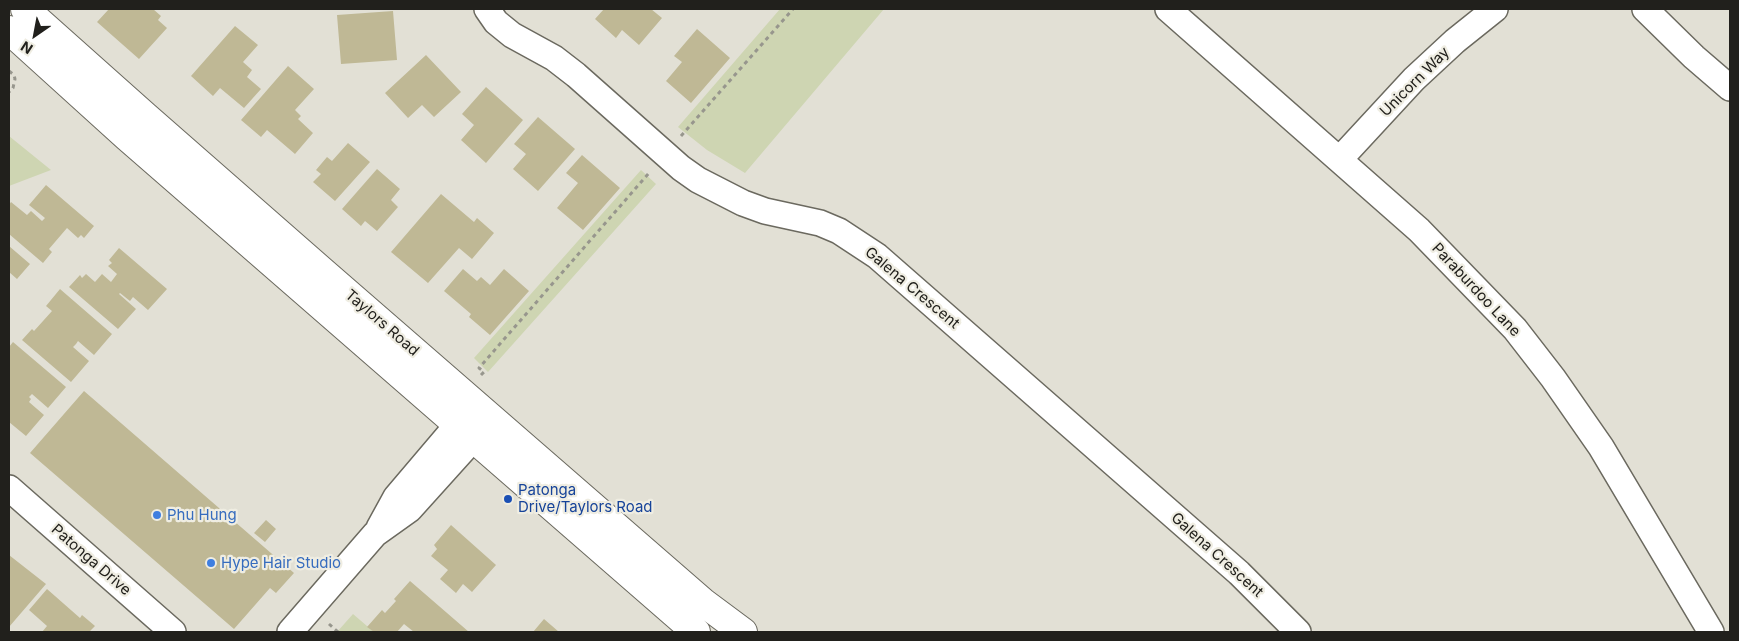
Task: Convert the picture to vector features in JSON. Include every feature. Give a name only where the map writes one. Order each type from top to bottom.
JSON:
[{"type":"main road","name":"Taylors Road","points":[[24,18],[144,116],[697,596],[744,632]]},
{"type":"main road","name":"Taylors Road","points":[[24,18],[127,137],[696,632]]},
{"type":"main road","points":[[305,291],[322,271]]},
{"type":"main road","points":[[466,431],[485,412]]},
{"type":"street","name":"Galena Crescent","points":[[487,9],[496,22],[512,35],[554,58],[576,75],[665,154],[698,180],[743,203],[820,223],[839,231],[877,256],[1239,573],[1298,632]]},
{"type":"street","name":"Paraburdoo Lane","points":[[1168,9],[1420,230],[1515,330],[1548,371],[1602,447],[1711,632]]},
{"type":"street","name":"Unicorn Way","points":[[1340,160],[1414,79],[1455,41],[1495,9]]},
{"type":"street","points":[[1646,9],[1668,32],[1730,88]]},
{"type":"street","points":[[290,632],[375,534],[410,509],[466,431]]},
{"type":"street","name":"Patonga Drive","points":[[9,488],[173,632]]},
{"type":"path","points":[[465,394],[484,372],[480,368],[793,9]]},
{"type":"path","points":[[9,70],[15,79],[13,88],[9,92]]},
{"type":"green space","points":[[780,9],[884,9],[745,173],[707,150],[678,127]]},
{"type":"green space","points":[[9,136],[51,170],[9,186]]},
{"type":"green space","points":[[641,170],[656,184],[488,372],[474,358]]},
{"type":"green space","points":[[353,614],[374,632],[337,632]]},
{"type":"building","points":[[109,9],[153,9],[161,16],[158,20],[167,28],[139,59],[97,22]]},
{"type":"building","points":[[604,9],[651,9],[662,18],[639,45],[622,30],[616,38],[595,19]]},
{"type":"building","points":[[393,11],[397,60],[341,64],[337,15]]},
{"type":"building","points":[[235,26],[258,45],[243,62],[252,70],[247,77],[261,89],[244,108],[220,88],[213,96],[191,76]]},
{"type":"building","points":[[697,29],[730,58],[691,103],[666,81],[682,62],[674,56]]},
{"type":"building","points":[[426,55],[461,92],[434,117],[422,105],[408,118],[385,93]]},
{"type":"building","points":[[288,66],[314,89],[295,110],[301,116],[298,119],[313,133],[295,154],[267,130],[261,137],[241,120]]},
{"type":"building","points":[[486,87],[523,120],[486,163],[461,140],[474,125],[462,114]]},
{"type":"building","points":[[538,117],[575,149],[538,191],[513,169],[526,154],[514,144]]},
{"type":"building","points":[[348,143],[370,162],[335,201],[313,182],[321,174],[316,170],[327,157],[332,161]]},
{"type":"building","points":[[582,155],[620,188],[583,230],[557,208],[578,183],[566,173]]},
{"type":"building","points":[[377,169],[400,189],[391,200],[398,207],[377,231],[365,221],[361,226],[342,209]]},
{"type":"building","points":[[46,185],[94,226],[84,238],[81,235],[78,238],[67,228],[49,249],[52,252],[43,263],[9,234],[9,205],[11,202],[27,215],[31,211],[42,221],[45,218],[29,205]]},
{"type":"building","points":[[441,194],[474,222],[477,218],[494,233],[472,259],[459,248],[428,283],[391,252]]},
{"type":"building","points":[[9,246],[30,264],[17,279],[9,272]]},
{"type":"building","points":[[119,248],[167,289],[148,310],[133,297],[130,301],[120,293],[136,309],[118,329],[69,287],[80,275],[82,278],[86,274],[95,282],[102,274],[111,282],[117,274],[108,266],[112,263],[109,260]]},
{"type":"building","points":[[463,269],[477,281],[481,277],[490,285],[504,269],[529,291],[490,335],[469,317],[471,314],[444,291]]},
{"type":"building","points":[[60,289],[112,334],[94,355],[78,341],[73,347],[89,361],[71,382],[22,340],[32,329],[34,331],[52,311],[46,306]]},
{"type":"building","points":[[13,342],[66,387],[48,408],[32,394],[29,397],[31,399],[29,402],[44,415],[26,436],[9,422],[9,347]]},
{"type":"building","points":[[84,391],[294,573],[276,593],[270,588],[234,629],[30,453]]},
{"type":"building","points":[[266,520],[276,529],[265,542],[254,533]]},
{"type":"building","points":[[451,525],[496,565],[472,592],[463,584],[456,593],[440,579],[448,570],[431,556],[437,549],[434,545]]},
{"type":"building","points":[[9,555],[46,584],[9,627]]},
{"type":"building","points":[[410,581],[469,632],[414,632],[404,624],[397,632],[374,632],[367,627],[382,610],[385,613],[396,601],[394,599]]},
{"type":"building","points":[[47,589],[80,618],[82,615],[95,626],[89,632],[42,632],[47,626],[29,610]]},
{"type":"building","points":[[544,619],[559,632],[533,632]]},
{"type":"place","name":"Patonga Drive/Taylors Road","points":[[508,499]]},
{"type":"place","name":"Phu Hung","points":[[157,515]]},
{"type":"place","name":"Hype Hair Studio","points":[[211,563]]}]
